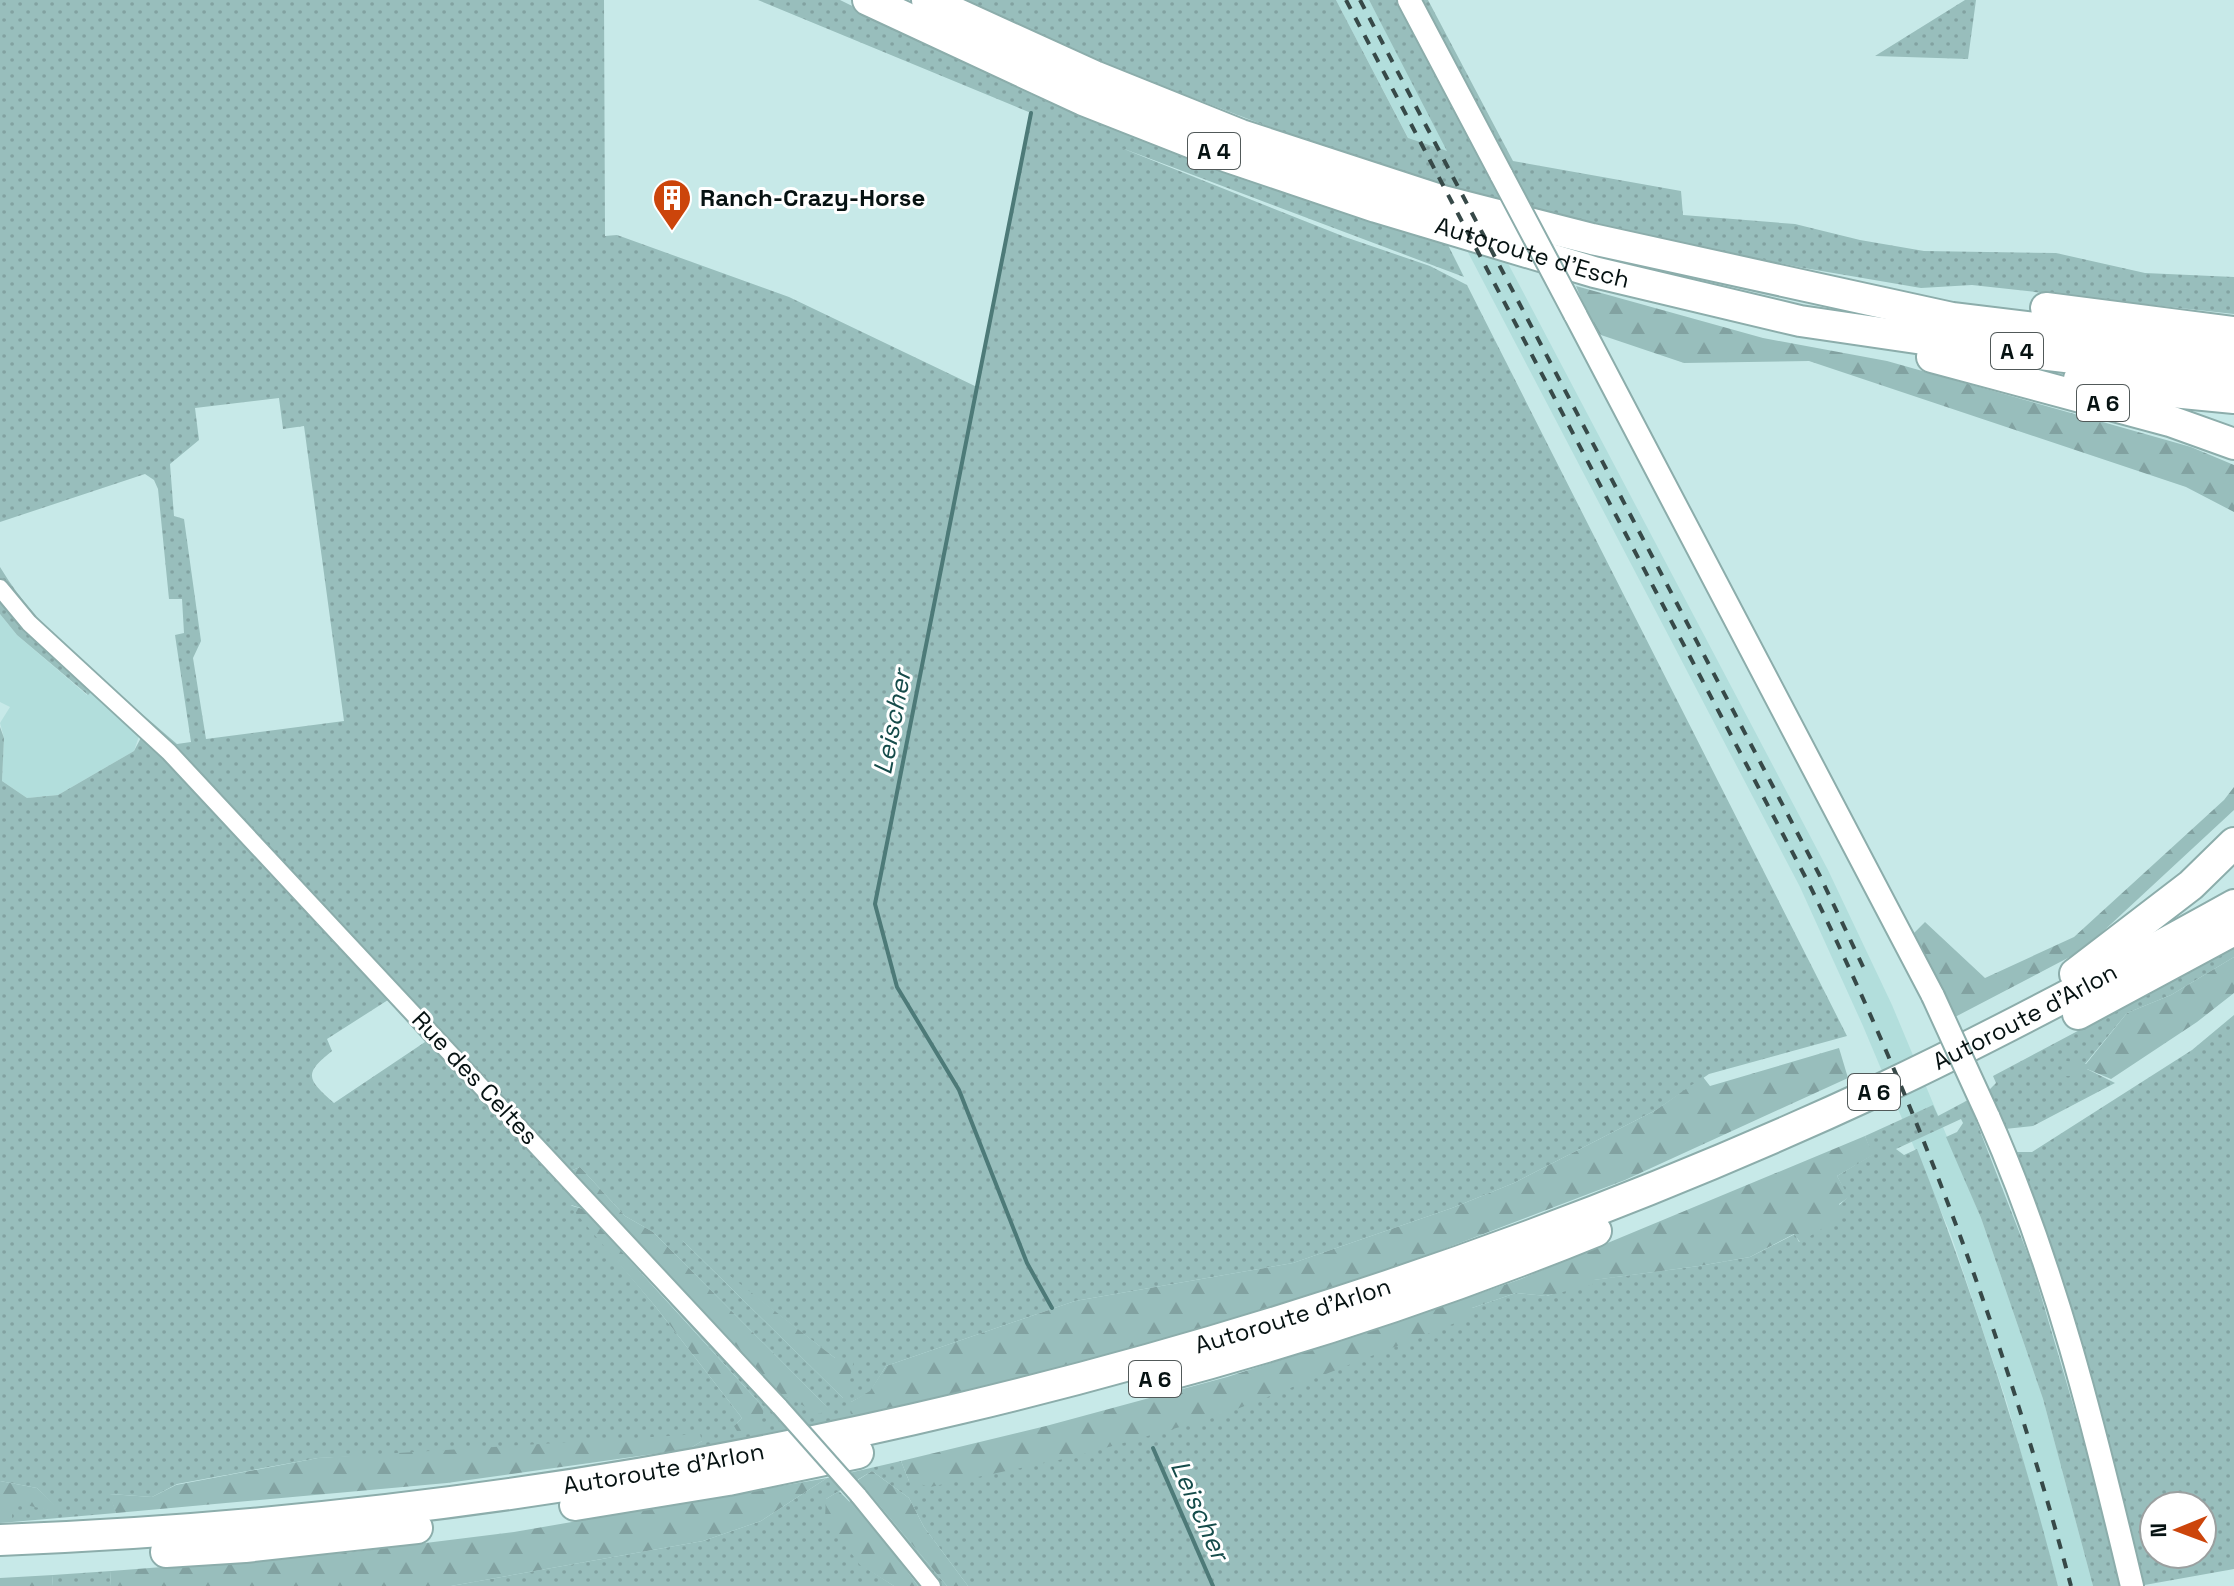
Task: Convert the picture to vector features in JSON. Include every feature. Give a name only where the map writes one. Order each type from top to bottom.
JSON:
[{"type":"highway","name":"Autoroute d'Esch","points":[[868,0],[1083,100],[1228,157],[1376,207],[1594,272],[1800,321],[1964,345],[2234,377]]},
{"type":"highway","name":"Autoroute d'Esch","points":[[927,0],[1094,76],[1241,135],[1443,201],[1562,232],[1952,318],[2234,352]]},
{"type":"highway","name":"A 4","points":[[1828,292],[1904,293],[2234,332]]},
{"type":"highway","name":"A 4","points":[[2119,316],[2234,321]]},
{"type":"highway","name":"A 6","points":[[1800,321],[2170,421],[2234,444]]},
{"type":"highway","name":"A 6","points":[[1969,366],[2025,370],[2152,390],[2234,398]]},
{"type":"highway","name":"A 6","points":[[2015,1024],[2030,1000],[2099,958],[2191,885],[2234,843]]},
{"type":"highway","name":"Autoroute d'Arlon","points":[[0,1540],[244,1526],[504,1496],[865,1431],[1032,1391],[1213,1341],[1372,1290],[1545,1229],[1745,1149],[2015,1024],[2234,905]]},
{"type":"highway","name":"Autoroute d'Arlon","points":[[0,1561],[245,1547],[343,1538],[649,1493],[870,1451],[1041,1410],[1222,1361],[1382,1310],[1555,1248],[1730,1176],[2031,1039],[2234,930]]},
{"type":"main road","points":[[1409,0],[1933,996],[1988,1116],[2029,1216],[2078,1367],[2132,1586]]},
{"type":"street","name":"Rue des Celtes","points":[[0,588],[29,623],[169,752],[539,1146],[595,1212],[780,1407],[858,1495],[932,1586]]},
{"type":"shaded area","points":[[1336,0],[1369,0],[1828,870],[1892,1005],[1981,1218],[2043,1399],[2093,1586],[2058,1586],[2007,1403],[1951,1235],[1863,1026],[1800,887]]},
{"type":"shaded area","points":[[0,614],[17,635],[87,695],[91,692],[139,736],[134,751],[58,795],[27,798],[2,781],[4,738],[0,723],[10,707],[0,702]]},
{"type":"green space","points":[[0,0],[604,0],[605,236],[617,235],[789,297],[977,387],[1031,113],[758,0],[840,0],[1031,94],[1448,245],[1464,277],[1119,147],[1345,237],[1430,266],[1467,285],[1847,1036],[1709,1074],[1656,1110],[1514,1183],[1452,1208],[1293,1263],[1075,1301],[886,1366],[870,1392],[851,1402],[851,1418],[689,1449],[702,1441],[318,1458],[177,1484],[152,1497],[110,1494],[116,1513],[12,1522],[12,1501],[60,1512],[37,1488],[0,1481],[0,727],[4,738],[2,781],[27,798],[58,795],[134,751],[145,730],[131,718],[129,727],[91,692],[88,695],[17,635],[0,614],[0,567],[37,617],[81,662],[177,744],[191,742],[175,635],[184,633],[182,599],[169,599],[158,489],[154,480],[145,474],[0,522]],"holes":[[[279,398],[283,429],[304,426],[344,721],[206,739],[193,658],[201,641],[184,519],[174,516],[170,464],[199,440],[195,408]],[[388,1000],[425,1042],[334,1103],[318,1088],[312,1077],[316,1065],[332,1051],[327,1039]],[[580,1167],[625,1216],[653,1232],[828,1408],[570,1171]],[[571,1205],[584,1209],[764,1408],[734,1426],[742,1418],[655,1306]],[[682,1240],[835,1358],[843,1398]]]},
{"type":"green space","points":[[959,0],[1336,0],[1408,138],[1447,151],[1369,0],[1428,0],[1513,161],[1681,191],[1683,215],[1795,224],[1924,251],[2056,253],[2145,273],[2234,277],[2234,314],[1972,285],[1921,288],[1571,221],[1325,148],[1114,68]]},
{"type":"green space","points":[[1965,0],[1976,0],[1968,59],[1875,56]]},
{"type":"green space","points":[[1576,286],[1763,338],[1887,361],[2191,447],[2234,465],[2234,512],[2186,487],[1809,361],[1684,363],[1595,333]]},
{"type":"green space","points":[[2234,787],[2234,810],[2083,950],[1955,1017],[1914,933],[1925,922],[1985,978],[2074,937],[2224,800]]},
{"type":"green space","points":[[2234,948],[2234,957],[2171,995],[2127,1013],[2085,1064],[2087,1069],[2115,1083],[2033,1126],[2005,1129],[1989,1090],[1996,1083],[1993,1076]]},
{"type":"green space","points":[[2234,957],[2234,993],[2197,1022],[2111,1079],[2087,1069],[2075,1076],[2066,1076],[2061,1070],[2066,1061],[2086,1064],[2127,1013],[2171,995]]},
{"type":"green space","points":[[2234,1015],[2234,1569],[2139,1586],[2010,1152],[2032,1152],[2192,1050]]},
{"type":"green space","points":[[1839,1048],[1848,1078],[1625,1180],[1436,1252],[1273,1309],[983,1388],[851,1418],[851,1402],[870,1391],[886,1366],[1075,1301],[1293,1263],[1452,1208],[1514,1183],[1656,1110],[1703,1077],[1710,1086]]},
{"type":"green space","points":[[1968,1100],[2032,1265],[2104,1510],[2120,1586],[2093,1586],[2043,1399],[1981,1218],[1946,1137],[1957,1132],[1963,1123],[1961,1119],[1896,1149],[1904,1155],[1917,1149],[1938,1203],[1994,1366],[2058,1586],[968,1586],[924,1527],[909,1498],[872,1471],[826,1499],[860,1564],[894,1586],[451,1586],[703,1541],[761,1521],[827,1478],[901,1461],[909,1481],[1516,1293],[1547,1296],[1593,1280],[1750,1257],[1795,1234],[1799,1242],[1848,1197],[1837,1176],[1872,1155],[1865,1136],[1933,1105],[1938,1116]]},
{"type":"green space","points":[[1865,1136],[1873,1155],[1837,1176],[1849,1197],[1839,1204],[1845,1215],[1800,1242],[1794,1234],[1750,1257],[1594,1280],[1592,1285],[1546,1296],[1516,1293],[1472,1308],[1473,1316],[1219,1416],[1073,1457],[930,1487],[909,1481],[901,1461],[1227,1377],[1386,1326],[1521,1279]]},
{"type":"green space","points":[[580,1167],[625,1216],[653,1232],[828,1408],[820,1414],[780,1394],[570,1171]]},
{"type":"green space","points":[[569,1205],[583,1209],[764,1408],[760,1430],[737,1431],[734,1426],[742,1418],[655,1306]]},
{"type":"green space","points":[[675,1233],[835,1358],[854,1361],[844,1399]]},
{"type":"green space","points":[[700,1434],[702,1441],[689,1449],[447,1483],[116,1513],[109,1494],[152,1497],[176,1485],[318,1458]]},
{"type":"green space","points":[[872,1471],[909,1498],[924,1527],[968,1586],[947,1586],[858,1480]]},
{"type":"green space","points":[[827,1478],[761,1521],[703,1541],[451,1586],[110,1586],[111,1571],[345,1553],[514,1532]]},
{"type":"green space","points":[[0,1481],[37,1488],[62,1513],[12,1502],[12,1522],[0,1523]]},
{"type":"green space","points":[[865,1488],[947,1586],[918,1586],[878,1531],[849,1502]]},
{"type":"green space","points":[[839,1491],[878,1531],[918,1586],[894,1586],[860,1565],[825,1518],[826,1499]]},
{"type":"green space","points":[[111,1571],[110,1586],[52,1586],[53,1575]]},
{"type":"green space","points":[[53,1575],[52,1586],[0,1586],[0,1578]]},
{"type":"waterway","name":"Leischer","points":[[1031,113],[875,904],[897,987],[959,1090],[1027,1263],[1052,1308]]},
{"type":"waterway","name":"Leischer","points":[[1153,1448],[1213,1586]]},
{"type":"railway","points":[[1346,0],[1809,884],[1888,1054],[1989,1316],[2046,1495],[2071,1586]]},
{"type":"railway","points":[[1360,0],[1820,876],[1867,975]]},
{"type":"place","name":"Ranch-Crazy-Horse","points":[[672,232]]}]
